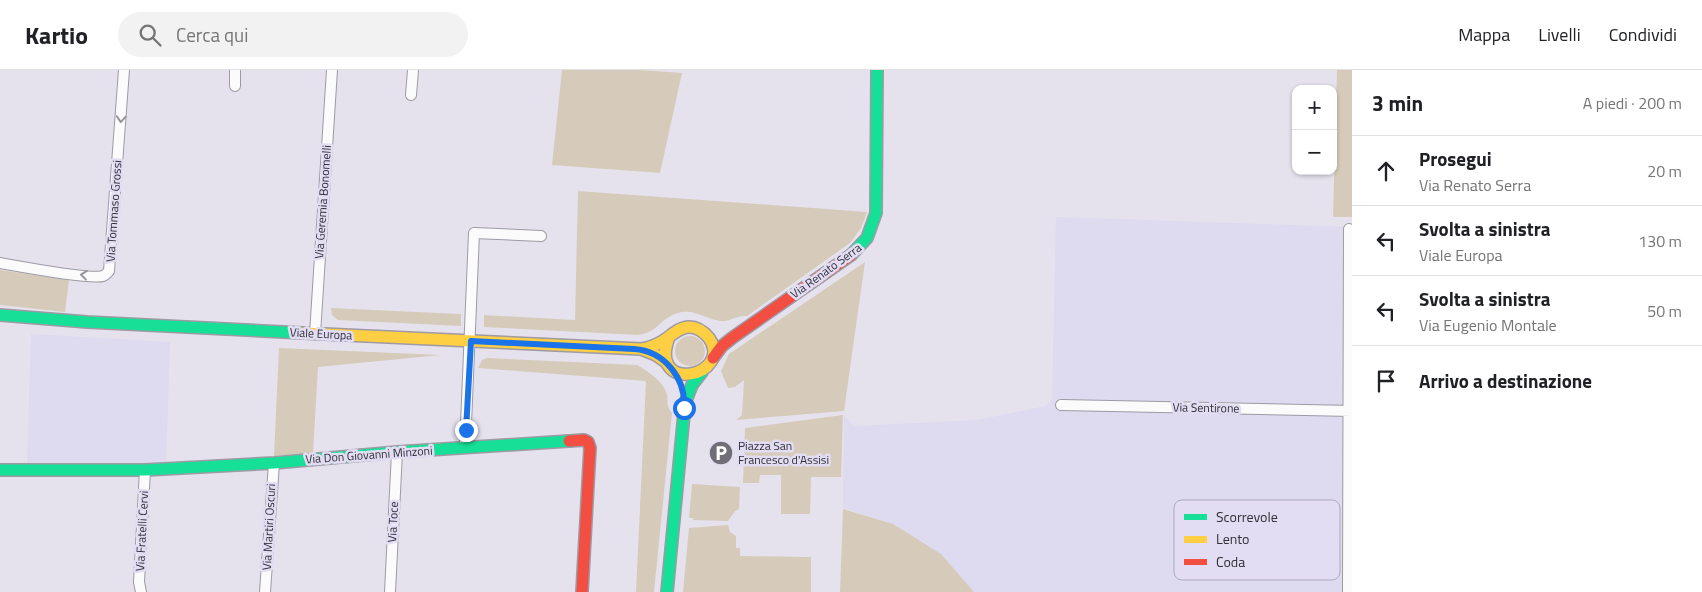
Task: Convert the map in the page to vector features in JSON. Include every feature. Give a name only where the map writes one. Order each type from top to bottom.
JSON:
[{"type":"street","name":"Via Tommaso Grossi","points":[[0,263],[87,276],[106,275],[109,270],[124,70]]},
{"type":"street","points":[[235,70],[235,86]]},
{"type":"street","name":"Via Geremia Bonomelli","points":[[315,334],[332,70]]},
{"type":"street","points":[[411,95],[413,70]]},
{"type":"street","name":"Via Renato Serra","points":[[713,358],[722,346],[742,331],[849,257],[859,249],[871,232],[876,204],[877,70]]},
{"type":"street","points":[[1348,592],[1350,411],[1349,229]]},
{"type":"street","points":[[466,448],[473,287],[472,264],[475,232],[541,236]]},
{"type":"street","name":"Viale Europa","points":[[0,315],[87,322],[641,349],[657,345],[669,338]]},
{"type":"street","points":[[666,592],[685,403],[692,385],[709,366],[713,358],[713,346],[710,339],[702,331],[691,327],[679,329],[669,338],[664,350],[666,362],[681,384],[685,403]]},
{"type":"street","name":"Via Renato Serra","points":[[702,331],[718,335],[742,331]]},
{"type":"street","name":"Viale Europa","points":[[641,349],[656,355],[666,362]]},
{"type":"street","points":[[674,372],[693,376],[702,372]]},
{"type":"street","name":"Via Sentirone","points":[[1061,405],[1350,411]]},
{"type":"street","name":"Via Don Giovanni Minzoni","points":[[0,470],[145,470],[274,463],[397,452],[583,440],[588,442],[590,448],[582,592]]},
{"type":"street","name":"Via Toce","points":[[390,592],[397,452]]},
{"type":"street","name":"Via Martiri Oscuri","points":[[266,592],[274,463]]},
{"type":"street","name":"Via Fratelli Cervi","points":[[141,592],[139,582],[145,470]]},
{"type":"shaded area","points":[[562,70],[641,70],[682,73],[660,173],[552,165]]},
{"type":"shaded area","points":[[1337,70],[1352,70],[1352,217],[1333,217],[1334,175],[1337,175]]},
{"type":"shaded area","points":[[578,191],[867,212],[861,228],[850,243],[747,316],[720,321],[693,313],[681,312],[669,317],[645,334],[638,335],[484,327],[484,315],[575,320]]},
{"type":"shaded area","points":[[1056,217],[1352,227],[1346,592],[974,592],[968,585],[893,524],[843,508],[844,415],[854,426],[977,420],[1046,406],[1052,399]]},
{"type":"shaded area","points":[[865,262],[844,411],[736,420],[742,415],[744,380],[735,387],[728,388],[721,371],[729,354]]},
{"type":"shaded area","points":[[0,270],[69,280],[65,312],[0,305]]},
{"type":"shaded area","points":[[331,308],[461,314],[461,326],[338,320],[332,315]]},
{"type":"shaded area","points":[[31,334],[170,342],[166,466],[27,466]]},
{"type":"shaded area","points":[[690,336],[701,340],[705,351],[701,362],[690,366],[679,362],[675,351],[679,340]]},
{"type":"shaded area","points":[[279,348],[441,355],[318,367],[313,453],[274,456]]},
{"type":"shaded area","points":[[487,358],[637,365],[650,373],[665,389],[668,406],[672,413],[654,592],[636,592],[646,381],[478,368],[482,360]]},
{"type":"shaded area","points":[[843,415],[841,477],[811,477],[810,514],[781,514],[781,475],[760,475],[759,483],[743,483],[745,428]]},
{"type":"shaded area","points":[[692,484],[740,487],[739,509],[735,511],[728,521],[693,520],[693,518],[689,518]]},
{"type":"shaded area","points":[[843,509],[893,524],[941,554],[974,592],[840,592]]},
{"type":"shaded area","points":[[728,525],[730,532],[736,536],[736,548],[740,548],[740,556],[811,557],[811,592],[683,592],[689,528]]},
{"type":"traffic: fast","points":[[851,255],[867,238],[876,213],[877,70]]},
{"type":"traffic: fast","points":[[0,315],[87,322],[303,333]]},
{"type":"traffic: fast","points":[[667,592],[685,403],[692,385],[702,372]]},
{"type":"traffic: fast","points":[[0,470],[145,470],[274,463],[397,452],[569,441]]},
{"type":"traffic: slow","points":[[641,349],[658,344],[682,328],[692,327],[700,330],[709,338],[714,351],[711,362],[702,370],[690,374],[679,373],[670,367],[665,356],[669,337]]},
{"type":"traffic: slow","points":[[303,333],[641,349],[656,355],[666,362]]},
{"type":"traffic: jam","points":[[713,358],[722,346],[732,338],[851,255]]},
{"type":"traffic: jam","points":[[569,441],[584,440],[588,442],[590,448],[582,592]]},
{"type":"place","name":"Piazza San Francesco d'Assisi","points":[[721,453]]},
{"type":"route","points":[[466,430],[471,341],[641,349],[649,351],[662,358],[678,377],[684,392],[684,408]]}]
